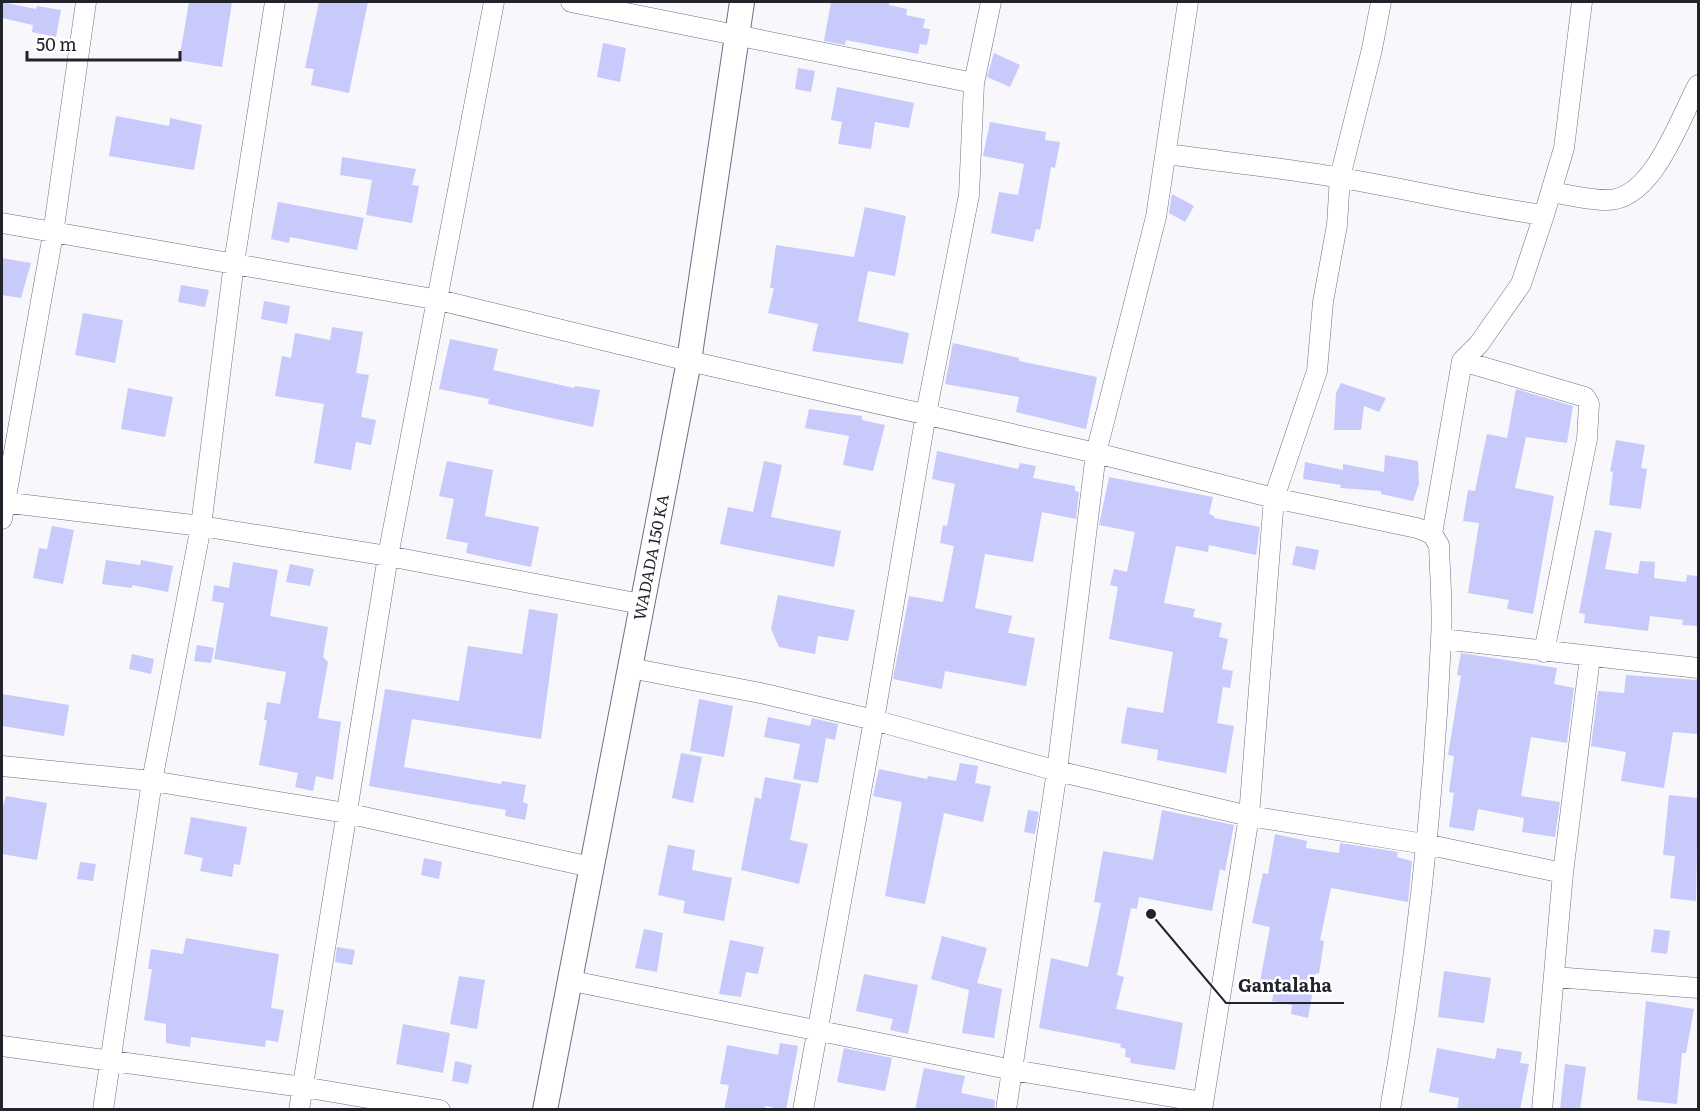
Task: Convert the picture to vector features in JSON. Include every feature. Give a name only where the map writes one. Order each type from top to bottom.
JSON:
[{"type":"street","points":[[86,2],[53,234],[2,508],[201,526],[388,556],[641,604]]},
{"type":"street","points":[[103,1110],[108,1060],[152,781],[201,526],[234,263],[275,2]]},
{"type":"street","points":[[299,1110],[388,556],[439,300],[494,2]]},
{"type":"street","points":[[571,2],[974,83]]},
{"type":"street","name":"WADADA 150 KA","points":[[545,1110],[572,981],[591,867],[689,361],[742,2]]},
{"type":"street","points":[[803,1110],[874,720],[926,414],[969,195],[974,83],[991,2]]},
{"type":"street","points":[[1006,1110],[1057,771],[1096,453],[1156,217],[1188,2]]},
{"type":"street","points":[[572,981],[816,1032],[1202,1106],[1248,816],[1274,498],[1317,372],[1323,302],[1338,225],[1340,177],[1372,49],[1381,2]]},
{"type":"street","points":[[1432,534],[1462,361],[1479,344],[1521,284],[1564,148],[1582,2]]},
{"type":"street","points":[[1551,192],[1609,200],[1636,191],[1652,175],[1698,85]]},
{"type":"street","points":[[1167,154],[1340,177],[1455,198],[1477,206],[1544,215]]},
{"type":"street","points":[[2,223],[53,234],[234,263],[439,300],[689,361],[1096,453],[1274,498],[1417,528],[1432,534],[1439,545],[1442,639],[1412,976],[1390,1110]]},
{"type":"street","points":[[1462,361],[1585,397],[1589,405],[1587,439],[1544,652]]},
{"type":"street","points":[[1442,639],[1698,668]]},
{"type":"street","points":[[1542,1110],[1563,873],[1590,657]]},
{"type":"street","points":[[630,668],[765,694],[874,720],[1057,771],[1248,816],[1425,844],[1563,873]]},
{"type":"street","points":[[2,766],[152,781],[346,813],[591,867]]},
{"type":"street","points":[[1554,977],[1698,988]]},
{"type":"street","points":[[2,1046],[303,1087],[440,1110]]},
{"type":"building","points":[[2,2],[36,9],[37,6],[61,10],[56,37],[32,32],[33,25],[2,18]]},
{"type":"building","points":[[189,2],[232,2],[222,67],[179,60]]},
{"type":"building","points":[[319,2],[368,2],[349,93],[311,85],[314,69],[305,68]]},
{"type":"building","points":[[831,2],[889,2],[889,5],[907,9],[906,15],[925,19],[923,28],[930,29],[927,45],[920,44],[918,54],[846,40],[845,45],[824,41]]},
{"type":"building","points":[[603,43],[626,48],[620,82],[597,77]]},
{"type":"building","points":[[994,53],[1020,65],[1010,87],[987,77]]},
{"type":"building","points":[[798,68],[815,71],[811,92],[795,89]]},
{"type":"building","points":[[837,87],[914,103],[909,128],[875,122],[871,149],[838,144],[842,122],[831,120]]},
{"type":"building","points":[[116,116],[169,126],[170,118],[202,125],[194,170],[109,156]]},
{"type":"building","points":[[990,122],[1046,132],[1045,140],[1060,142],[1055,168],[1051,167],[1040,230],[1036,229],[1033,242],[991,233],[999,192],[1018,195],[1024,164],[983,156]]},
{"type":"building","points":[[342,157],[416,169],[412,185],[419,186],[412,223],[366,215],[372,180],[340,175]]},
{"type":"building","points":[[1172,194],[1194,206],[1185,222],[1169,213]]},
{"type":"building","points":[[278,202],[364,218],[357,250],[290,237],[289,243],[271,239]]},
{"type":"building","points":[[865,207],[906,216],[895,276],[868,271],[858,321],[909,333],[903,364],[812,351],[818,324],[768,313],[774,288],[770,288],[776,245],[854,257]]},
{"type":"building","points":[[2,258],[31,263],[21,298],[2,295]]},
{"type":"building","points":[[181,285],[209,290],[205,307],[178,302]]},
{"type":"building","points":[[264,301],[290,306],[287,324],[261,319]]},
{"type":"building","points":[[83,313],[123,320],[115,363],[75,355]]},
{"type":"building","points":[[332,327],[363,332],[356,373],[369,375],[361,417],[376,420],[371,445],[356,442],[351,470],[314,463],[324,404],[275,396],[282,356],[291,358],[295,333],[330,340]]},
{"type":"building","points":[[450,339],[498,349],[493,370],[574,388],[575,386],[600,390],[593,427],[488,404],[489,399],[439,389]]},
{"type":"building","points":[[953,343],[1019,358],[1019,361],[1097,377],[1086,429],[1016,412],[1019,397],[945,384]]},
{"type":"building","points":[[1341,383],[1386,398],[1379,412],[1364,406],[1361,430],[1334,430],[1336,393]]},
{"type":"building","points":[[128,388],[173,397],[165,437],[121,429]]},
{"type":"building","points":[[1516,389],[1573,406],[1567,443],[1526,437],[1515,488],[1554,496],[1533,614],[1507,609],[1509,600],[1468,593],[1479,523],[1463,521],[1468,490],[1475,491],[1487,434],[1507,438]]},
{"type":"building","points":[[809,409],[862,416],[862,420],[885,425],[873,471],[843,465],[849,436],[805,428]]},
{"type":"building","points":[[1616,440],[1645,445],[1641,468],[1647,469],[1641,509],[1609,505],[1613,472],[1610,471]]},
{"type":"building","points":[[937,451],[1018,469],[1020,463],[1036,466],[1033,478],[1075,486],[1075,491],[1079,492],[1076,519],[1042,512],[1033,562],[985,554],[975,608],[1012,616],[1008,633],[1035,638],[1026,686],[945,671],[942,689],[893,679],[909,596],[943,602],[954,546],[940,543],[943,525],[947,526],[955,484],[932,479]]},
{"type":"building","points":[[1385,455],[1418,461],[1419,484],[1413,501],[1381,494],[1381,491],[1340,488],[1341,485],[1303,479],[1305,462],[1343,470],[1343,464],[1384,472]]},
{"type":"building","points":[[447,461],[493,470],[485,516],[539,527],[531,567],[466,553],[468,543],[446,539],[454,499],[439,496]]},
{"type":"building","points":[[764,461],[782,465],[771,517],[841,531],[834,567],[720,544],[728,507],[753,512]]},
{"type":"building","points":[[1109,477],[1213,497],[1209,514],[1214,518],[1260,527],[1256,555],[1209,545],[1208,552],[1176,546],[1164,603],[1195,609],[1193,617],[1222,623],[1219,637],[1228,639],[1222,669],[1233,671],[1230,688],[1223,687],[1217,723],[1234,726],[1226,773],[1157,760],[1158,750],[1121,743],[1127,707],[1163,713],[1173,652],[1109,639],[1118,587],[1110,585],[1114,569],[1127,572],[1135,532],[1099,525]]},
{"type":"building","points":[[52,526],[74,530],[63,584],[33,578],[39,548],[47,549]]},
{"type":"building","points":[[1595,530],[1612,533],[1605,569],[1638,574],[1640,561],[1655,562],[1654,578],[1686,582],[1687,575],[1698,576],[1698,626],[1682,625],[1683,620],[1650,616],[1648,631],[1584,623],[1585,614],[1579,613]]},
{"type":"building","points":[[1296,546],[1319,550],[1315,570],[1292,565]]},
{"type":"building","points":[[106,560],[140,565],[141,560],[173,566],[168,592],[132,585],[132,588],[102,584]]},
{"type":"building","points":[[233,562],[278,570],[270,616],[328,627],[323,657],[328,662],[318,718],[341,722],[333,780],[316,776],[313,791],[295,787],[298,773],[259,765],[267,720],[264,720],[267,702],[280,704],[286,672],[214,659],[224,603],[212,601],[214,585],[229,588]]},
{"type":"building","points":[[290,564],[314,569],[310,586],[286,582]]},
{"type":"building","points":[[778,595],[855,610],[848,641],[818,636],[815,654],[779,647],[771,629]]},
{"type":"building","points":[[529,609],[558,614],[541,739],[412,719],[404,767],[501,784],[502,781],[526,785],[523,802],[528,804],[525,820],[505,816],[506,810],[369,786],[385,689],[459,701],[468,646],[522,654]]},
{"type":"building","points":[[197,645],[214,648],[211,663],[194,661]]},
{"type":"building","points":[[1461,653],[1557,668],[1554,684],[1574,688],[1567,743],[1531,737],[1521,796],[1560,802],[1555,837],[1522,832],[1524,818],[1478,809],[1474,831],[1449,827],[1454,793],[1449,792],[1454,756],[1448,755],[1461,676],[1457,675]]},
{"type":"building","points":[[132,654],[154,659],[151,674],[129,669]]},
{"type":"building","points":[[1626,675],[1698,680],[1698,734],[1673,732],[1664,788],[1621,781],[1626,752],[1591,746],[1598,691],[1624,693]]},
{"type":"building","points":[[2,694],[69,705],[64,736],[2,726]]},
{"type":"building","points":[[699,699],[733,706],[724,757],[690,751]]},
{"type":"building","points":[[768,717],[810,726],[812,718],[838,724],[835,740],[826,738],[818,783],[793,779],[800,744],[764,737]]},
{"type":"building","points":[[681,753],[702,757],[693,803],[672,798]]},
{"type":"building","points":[[960,763],[978,766],[975,783],[991,786],[983,822],[944,813],[925,904],[885,896],[902,802],[873,796],[879,769],[927,779],[928,776],[956,781]]},
{"type":"building","points":[[765,777],[801,784],[790,840],[808,844],[799,884],[741,870],[755,797],[761,799]]},
{"type":"building","points":[[1669,795],[1698,798],[1696,901],[1670,898],[1675,856],[1663,855]]},
{"type":"building","points":[[6,796],[47,803],[37,860],[2,854],[2,810]]},
{"type":"building","points":[[1028,810],[1039,812],[1035,834],[1024,832]]},
{"type":"building","points":[[1162,810],[1234,825],[1225,871],[1220,869],[1212,911],[1139,897],[1137,909],[1131,908],[1117,975],[1124,977],[1116,1009],[1183,1023],[1175,1070],[1130,1063],[1131,1058],[1125,1057],[1126,1049],[1120,1047],[1121,1044],[1039,1028],[1051,958],[1088,967],[1101,903],[1094,902],[1103,851],[1153,860]]},
{"type":"building","points":[[191,817],[247,827],[240,865],[234,864],[232,877],[200,871],[203,858],[184,854]]},
{"type":"building","points":[[1275,834],[1307,841],[1306,848],[1339,853],[1340,843],[1398,852],[1397,857],[1412,861],[1408,902],[1331,888],[1320,940],[1324,941],[1319,974],[1316,973],[1308,1018],[1291,1014],[1292,1005],[1272,1001],[1274,991],[1263,988],[1264,983],[1260,982],[1270,927],[1252,923],[1263,873],[1268,874]]},
{"type":"building","points":[[668,845],[695,850],[692,870],[732,878],[724,921],[683,913],[685,901],[658,895]]},
{"type":"building","points":[[424,858],[442,862],[439,879],[421,875]]},
{"type":"building","points":[[80,862],[96,864],[93,881],[77,879]]},
{"type":"building","points":[[644,929],[663,933],[657,972],[635,968]]},
{"type":"building","points":[[1654,929],[1670,931],[1667,954],[1651,952]]},
{"type":"building","points":[[942,936],[987,948],[977,983],[1002,989],[994,1038],[962,1033],[969,990],[931,979]]},
{"type":"building","points":[[186,938],[279,954],[271,1008],[284,1010],[278,1042],[266,1040],[265,1047],[191,1037],[190,1047],[166,1043],[166,1024],[144,1020],[152,969],[148,969],[151,949],[183,954]]},
{"type":"building","points":[[730,940],[764,947],[758,974],[746,972],[741,997],[719,994]]},
{"type":"building","points":[[337,947],[355,950],[352,965],[335,962]]},
{"type":"building","points":[[1444,971],[1491,978],[1484,1023],[1438,1017]]},
{"type":"building","points":[[864,974],[918,985],[908,1034],[890,1030],[893,1019],[856,1011]]},
{"type":"building","points":[[459,976],[485,980],[477,1029],[450,1024]]},
{"type":"building","points":[[1646,1001],[1694,1009],[1686,1053],[1682,1053],[1677,1104],[1637,1100]]},
{"type":"building","points":[[403,1024],[450,1033],[443,1073],[396,1064]]},
{"type":"building","points":[[780,1043],[798,1046],[786,1110],[765,1106],[765,1110],[724,1110],[729,1085],[720,1084],[727,1045],[778,1055]]},
{"type":"building","points":[[844,1048],[892,1058],[885,1091],[837,1082]]},
{"type":"building","points":[[1437,1048],[1495,1059],[1497,1048],[1522,1052],[1520,1063],[1529,1064],[1520,1110],[1457,1110],[1459,1098],[1429,1092]]},
{"type":"building","points":[[455,1061],[472,1065],[468,1084],[452,1081]]},
{"type":"building","points":[[1565,1064],[1586,1067],[1580,1110],[1560,1110]]},
{"type":"building","points":[[924,1068],[965,1076],[961,1093],[995,1100],[994,1110],[915,1110]]},
{"type":"place","name":"Gantalaha","points":[[1151,914]]}]
